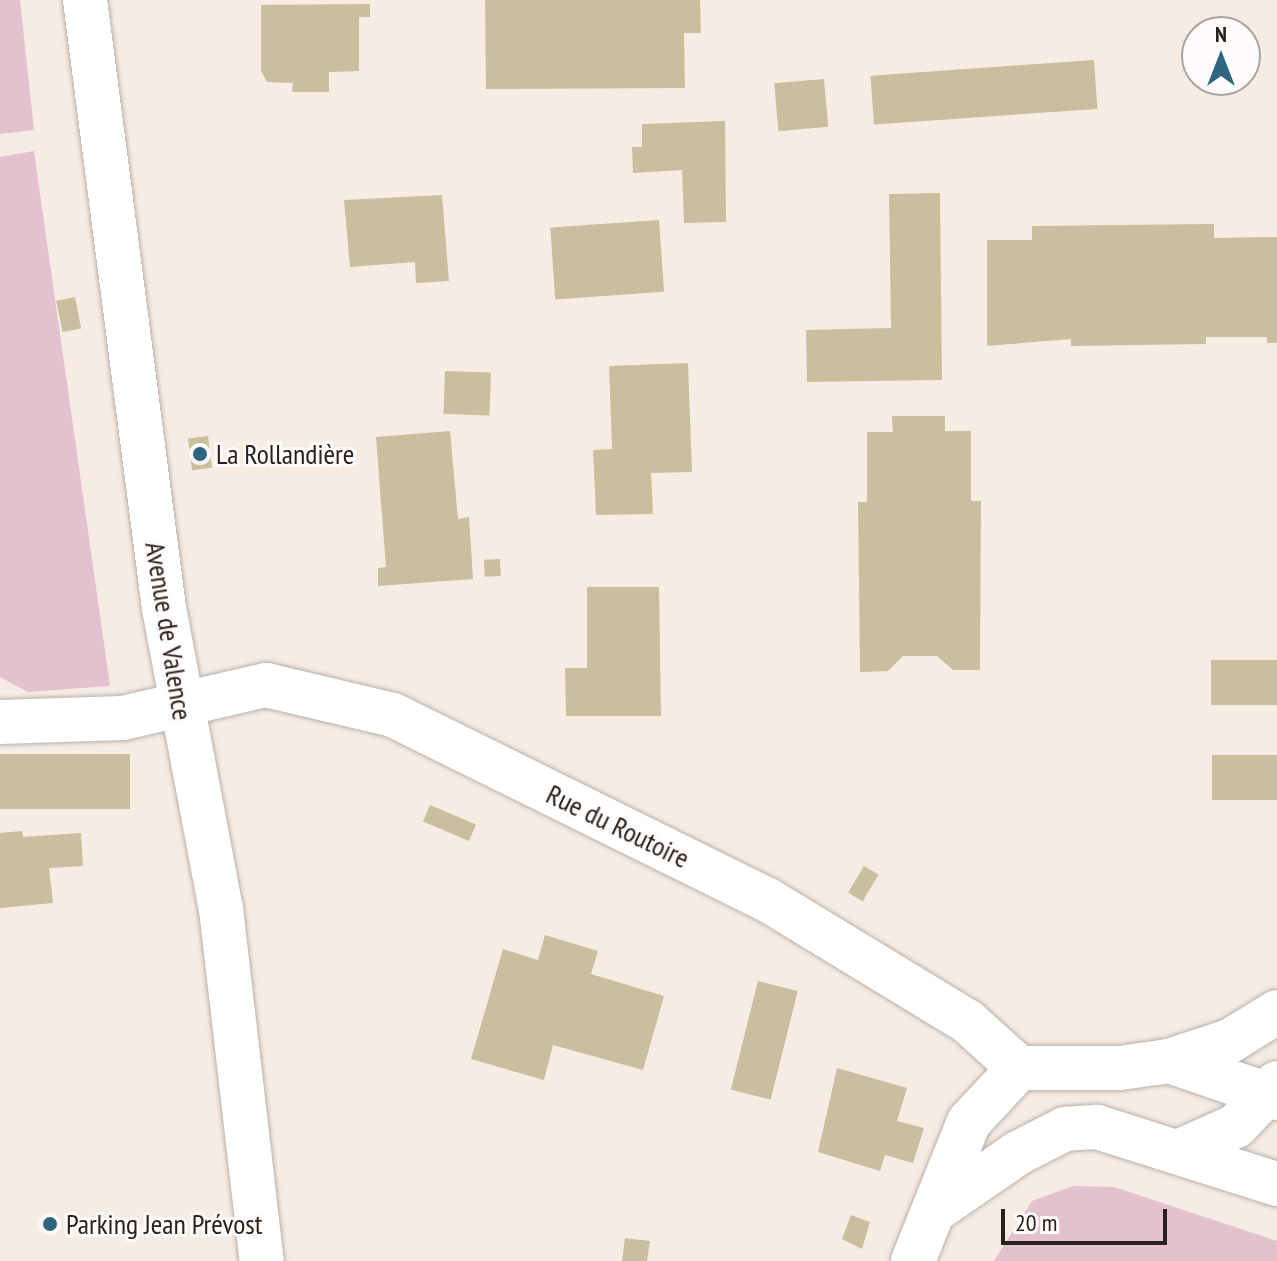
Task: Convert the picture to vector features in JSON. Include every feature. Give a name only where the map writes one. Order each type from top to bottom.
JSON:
[{"type":"street","name":"Avenue de Valence","points":[[85,0],[180,706],[221,909],[262,1261]]},
{"type":"street","name":"Rue du Routoire","points":[[0,722],[100,721],[266,685],[393,715],[766,899],[967,1021],[1019,1068]]},
{"type":"street","points":[[913,1261],[969,1122],[1019,1068],[1120,1068],[1169,1061],[1230,1041],[1277,1012]]},
{"type":"street","points":[[1169,1061],[1274,1092]]},
{"type":"street","points":[[1182,1150],[1236,1126],[1274,1092]]},
{"type":"street","points":[[935,1210],[1065,1129],[1097,1127],[1182,1150],[1277,1184]]},
{"type":"shaded area","points":[[0,0],[20,0],[34,130],[0,134]]},
{"type":"shaded area","points":[[34,151],[110,686],[28,692],[0,677],[0,157]]},
{"type":"shaded area","points":[[1073,1186],[1114,1187],[1277,1241],[1277,1261],[994,1261],[1032,1201]]},
{"type":"building","points":[[485,0],[700,0],[701,33],[684,33],[685,88],[486,89]]},
{"type":"building","points":[[370,4],[370,17],[359,17],[359,71],[329,72],[329,92],[292,92],[293,83],[267,82],[261,71],[261,5]]},
{"type":"building","points":[[1094,60],[1097,109],[874,125],[871,76]]},
{"type":"building","points":[[824,79],[828,127],[778,131],[774,83]]},
{"type":"building","points":[[725,121],[726,222],[684,223],[682,170],[633,173],[632,147],[642,147],[642,124]]},
{"type":"building","points":[[940,193],[942,380],[807,382],[806,330],[891,328],[889,194]]},
{"type":"building","points":[[442,195],[449,281],[416,283],[415,262],[350,267],[344,200]]},
{"type":"building","points":[[659,220],[664,292],[555,299],[550,228]]},
{"type":"building","points":[[1214,224],[1214,238],[1277,237],[1277,343],[1267,343],[1267,337],[1206,337],[1206,344],[1071,346],[1071,339],[987,346],[987,240],[1032,240],[1032,226]]},
{"type":"building","points":[[75,297],[81,328],[62,332],[56,301]]},
{"type":"building","points":[[688,363],[692,472],[651,473],[653,514],[596,515],[593,450],[612,449],[609,366]]},
{"type":"building","points":[[445,371],[491,373],[489,416],[443,414]]},
{"type":"building","points":[[892,416],[945,416],[945,431],[971,431],[971,501],[981,501],[980,670],[953,670],[937,656],[903,656],[888,671],[860,672],[858,502],[867,502],[867,432],[893,432]]},
{"type":"building","points":[[450,431],[458,519],[469,517],[473,579],[378,586],[378,568],[386,567],[376,437]]},
{"type":"building","name":"La Rollandière","points":[[208,436],[212,468],[192,470],[188,438]]},
{"type":"building","points":[[500,559],[501,576],[485,577],[484,560]]},
{"type":"building","points":[[587,587],[659,587],[661,716],[566,716],[565,668],[587,668]]},
{"type":"building","points":[[1211,660],[1277,660],[1277,705],[1211,705]]},
{"type":"building","points":[[0,754],[130,754],[130,809],[0,809]]},
{"type":"building","points":[[1212,755],[1277,755],[1277,800],[1212,800]]},
{"type":"building","points":[[430,805],[476,825],[469,841],[423,822]]},
{"type":"building","points":[[22,831],[23,837],[81,833],[83,866],[49,868],[53,903],[0,908],[0,833]]},
{"type":"building","points":[[864,866],[879,875],[863,901],[848,893]]},
{"type":"building","points":[[545,935],[598,951],[591,974],[664,996],[643,1070],[553,1045],[544,1080],[471,1059],[503,949],[538,960]]},
{"type":"building","points":[[758,981],[798,991],[771,1100],[731,1090]]},
{"type":"building","points":[[837,1068],[907,1088],[897,1121],[924,1128],[913,1163],[885,1155],[880,1171],[818,1152]]},
{"type":"building","points":[[851,1215],[870,1222],[862,1249],[842,1239]]},
{"type":"building","points":[[625,1238],[650,1241],[647,1261],[622,1261]]},
{"type":"place","name":"La Rollandière","points":[[200,454]]},
{"type":"place","name":"Parking Jean Prévost","points":[[50,1224]]}]
